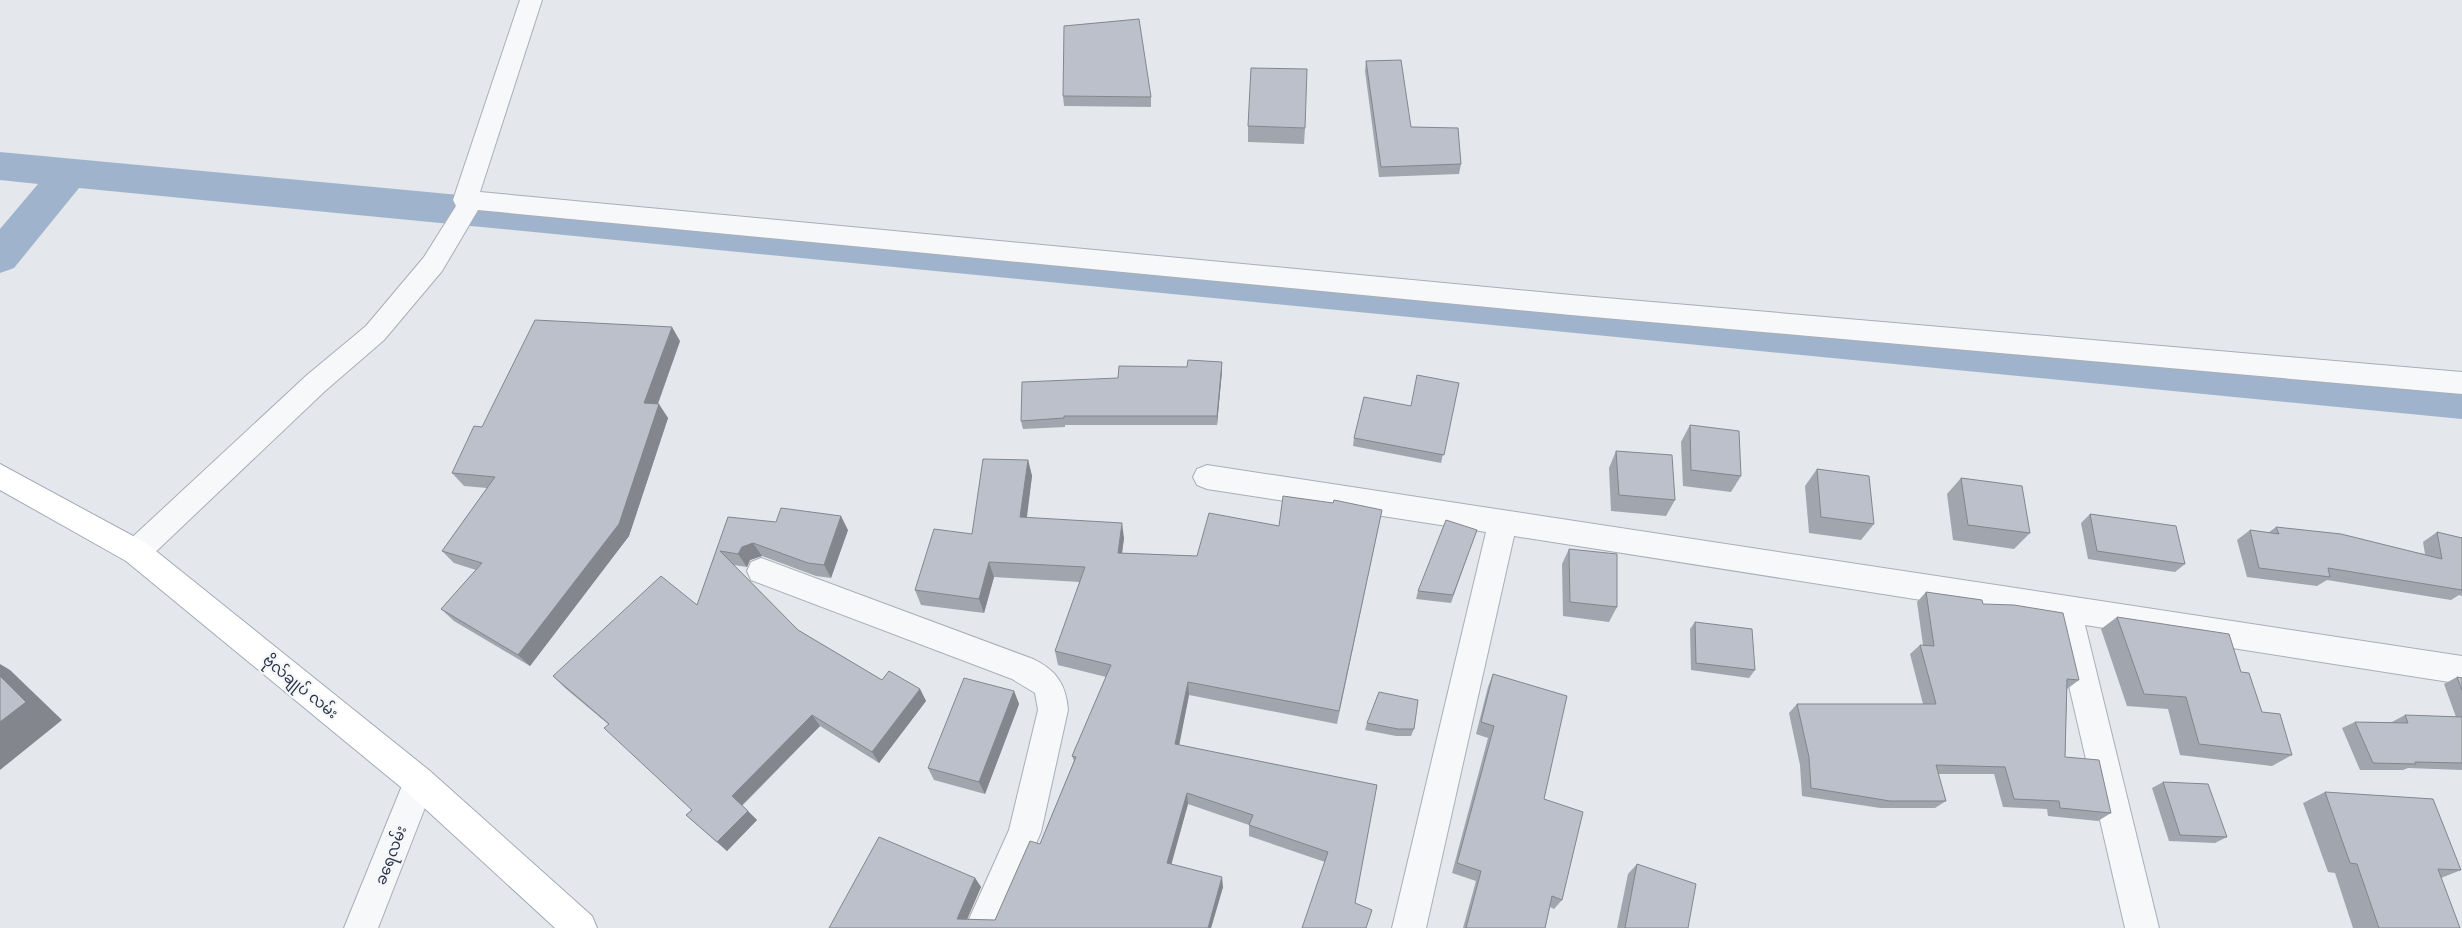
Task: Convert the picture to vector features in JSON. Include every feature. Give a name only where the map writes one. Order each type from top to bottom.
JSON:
[{"type":"main road","name":"ဗိုလ်ချုပ် လမ်း","points":[[0,476],[136,552],[418,782],[580,928]]},
{"type":"street","points":[[136,552],[316,383],[375,333],[433,264],[464,209],[531,0]]},
{"type":"street","points":[[464,209],[2462,383]]},
{"type":"street","points":[[1207,477],[1504,521],[2462,670]]},
{"type":"street","points":[[1409,928],[1504,521]]},
{"type":"street","points":[[761,571],[1022,669],[1040,677],[1052,692],[1053,710],[1025,832],[982,928]]},
{"type":"street","points":[[2066,608],[2142,928]]},
{"type":"street","name":"ခရေလမ်း","points":[[361,928],[418,782]]},
{"type":"building","points":[[1139,19],[1151,97],[1063,96],[1064,26]]},
{"type":"building","points":[[1401,60],[1411,127],[1458,128],[1461,164],[1381,167],[1366,61]]},
{"type":"building","points":[[1251,68],[1307,69],[1305,128],[1248,126]]},
{"type":"building","points":[[535,320],[672,327],[644,403],[659,404],[619,524],[518,655],[441,609],[482,563],[442,551],[495,477],[452,473],[474,426],[482,427]]},
{"type":"building","points":[[1188,360],[1222,362],[1217,416],[1064,416],[1064,418],[1021,421],[1022,382],[1118,378],[1119,366],[1187,367]]},
{"type":"building","points":[[1417,375],[1459,383],[1444,455],[1354,438],[1364,397],[1411,406]]},
{"type":"building","points":[[1690,425],[1739,431],[1741,476],[1691,470]]},
{"type":"building","points":[[1616,451],[1672,455],[1675,500],[1619,495]]},
{"type":"building","points":[[983,459],[1028,460],[1020,517],[1122,523],[1118,553],[1197,556],[1209,513],[1279,526],[1283,496],[1333,503],[1334,500],[1382,510],[1339,711],[1188,682],[1175,744],[1377,785],[1355,903],[1372,910],[1366,928],[1302,928],[1328,852],[1249,825],[1253,815],[1187,793],[1167,863],[1222,877],[1208,928],[829,928],[879,837],[975,878],[957,919],[995,920],[1030,841],[1040,844],[1076,757],[1072,756],[1111,665],[1055,651],[1085,567],[989,562],[979,599],[915,590],[934,529],[972,534]]},
{"type":"building","points":[[1817,469],[1869,476],[1874,524],[1821,517]]},
{"type":"building","points":[[1961,478],[2022,486],[2030,533],[1968,525]]},
{"type":"building","points":[[781,508],[841,516],[824,565],[808,563],[753,543],[742,547],[738,554],[720,551],[798,630],[882,680],[889,671],[920,689],[872,752],[812,715],[732,796],[748,811],[717,842],[686,815],[692,810],[604,728],[609,724],[553,676],[661,576],[697,605],[728,517],[776,522]]},
{"type":"building","points":[[2090,514],[2176,526],[2185,564],[2097,551]]},
{"type":"building","points":[[1446,520],[1477,530],[1453,595],[1418,591]]},
{"type":"building","points":[[2276,527],[2341,534],[2442,559],[2437,532],[2462,538],[2462,590],[2328,568],[2330,577],[2259,568],[2250,530],[2279,534]]},
{"type":"building","points":[[1569,549],[1617,554],[1617,607],[1570,602]]},
{"type":"building","points":[[1926,592],[1982,600],[1983,604],[2014,605],[2063,613],[2079,680],[2067,679],[2065,757],[2099,760],[2111,813],[2060,808],[2059,801],[2014,799],[2005,767],[1936,765],[1946,801],[1890,801],[1811,788],[1809,757],[1797,704],[1936,704],[1920,645],[1934,646]]},
{"type":"building","points":[[2117,617],[2229,634],[2241,672],[2249,673],[2262,712],[2280,714],[2292,755],[2199,744],[2186,697],[2144,694]]},
{"type":"building","points":[[1695,622],[1752,629],[1755,670],[1696,663]]},
{"type":"building","points":[[1493,674],[1567,696],[1544,799],[1583,812],[1562,900],[1552,896],[1545,928],[1466,928],[1481,871],[1457,863],[1494,726],[1481,722]]},
{"type":"building","points":[[0,676],[26,702],[0,722]]},
{"type":"building","points":[[2457,677],[2462,678],[2462,690]]},
{"type":"building","points":[[964,678],[1014,691],[979,782],[928,768]]},
{"type":"building","points":[[1379,692],[1418,700],[1414,729],[1398,729],[1367,723]]},
{"type":"building","points":[[2405,715],[2462,717],[2462,763],[2373,763],[2355,722],[2408,723]]},
{"type":"building","points":[[2163,782],[2208,784],[2227,837],[2180,835]]},
{"type":"building","points":[[2325,792],[2433,799],[2461,870],[2438,869],[2460,928],[2379,928],[2357,864],[2350,863]]},
{"type":"building","points":[[1637,864],[1696,884],[1688,928],[1625,928]]},
{"type":"waterway","points":[[0,166],[2462,401]]},
{"type":"waterway","points":[[0,257],[69,173]]}]
